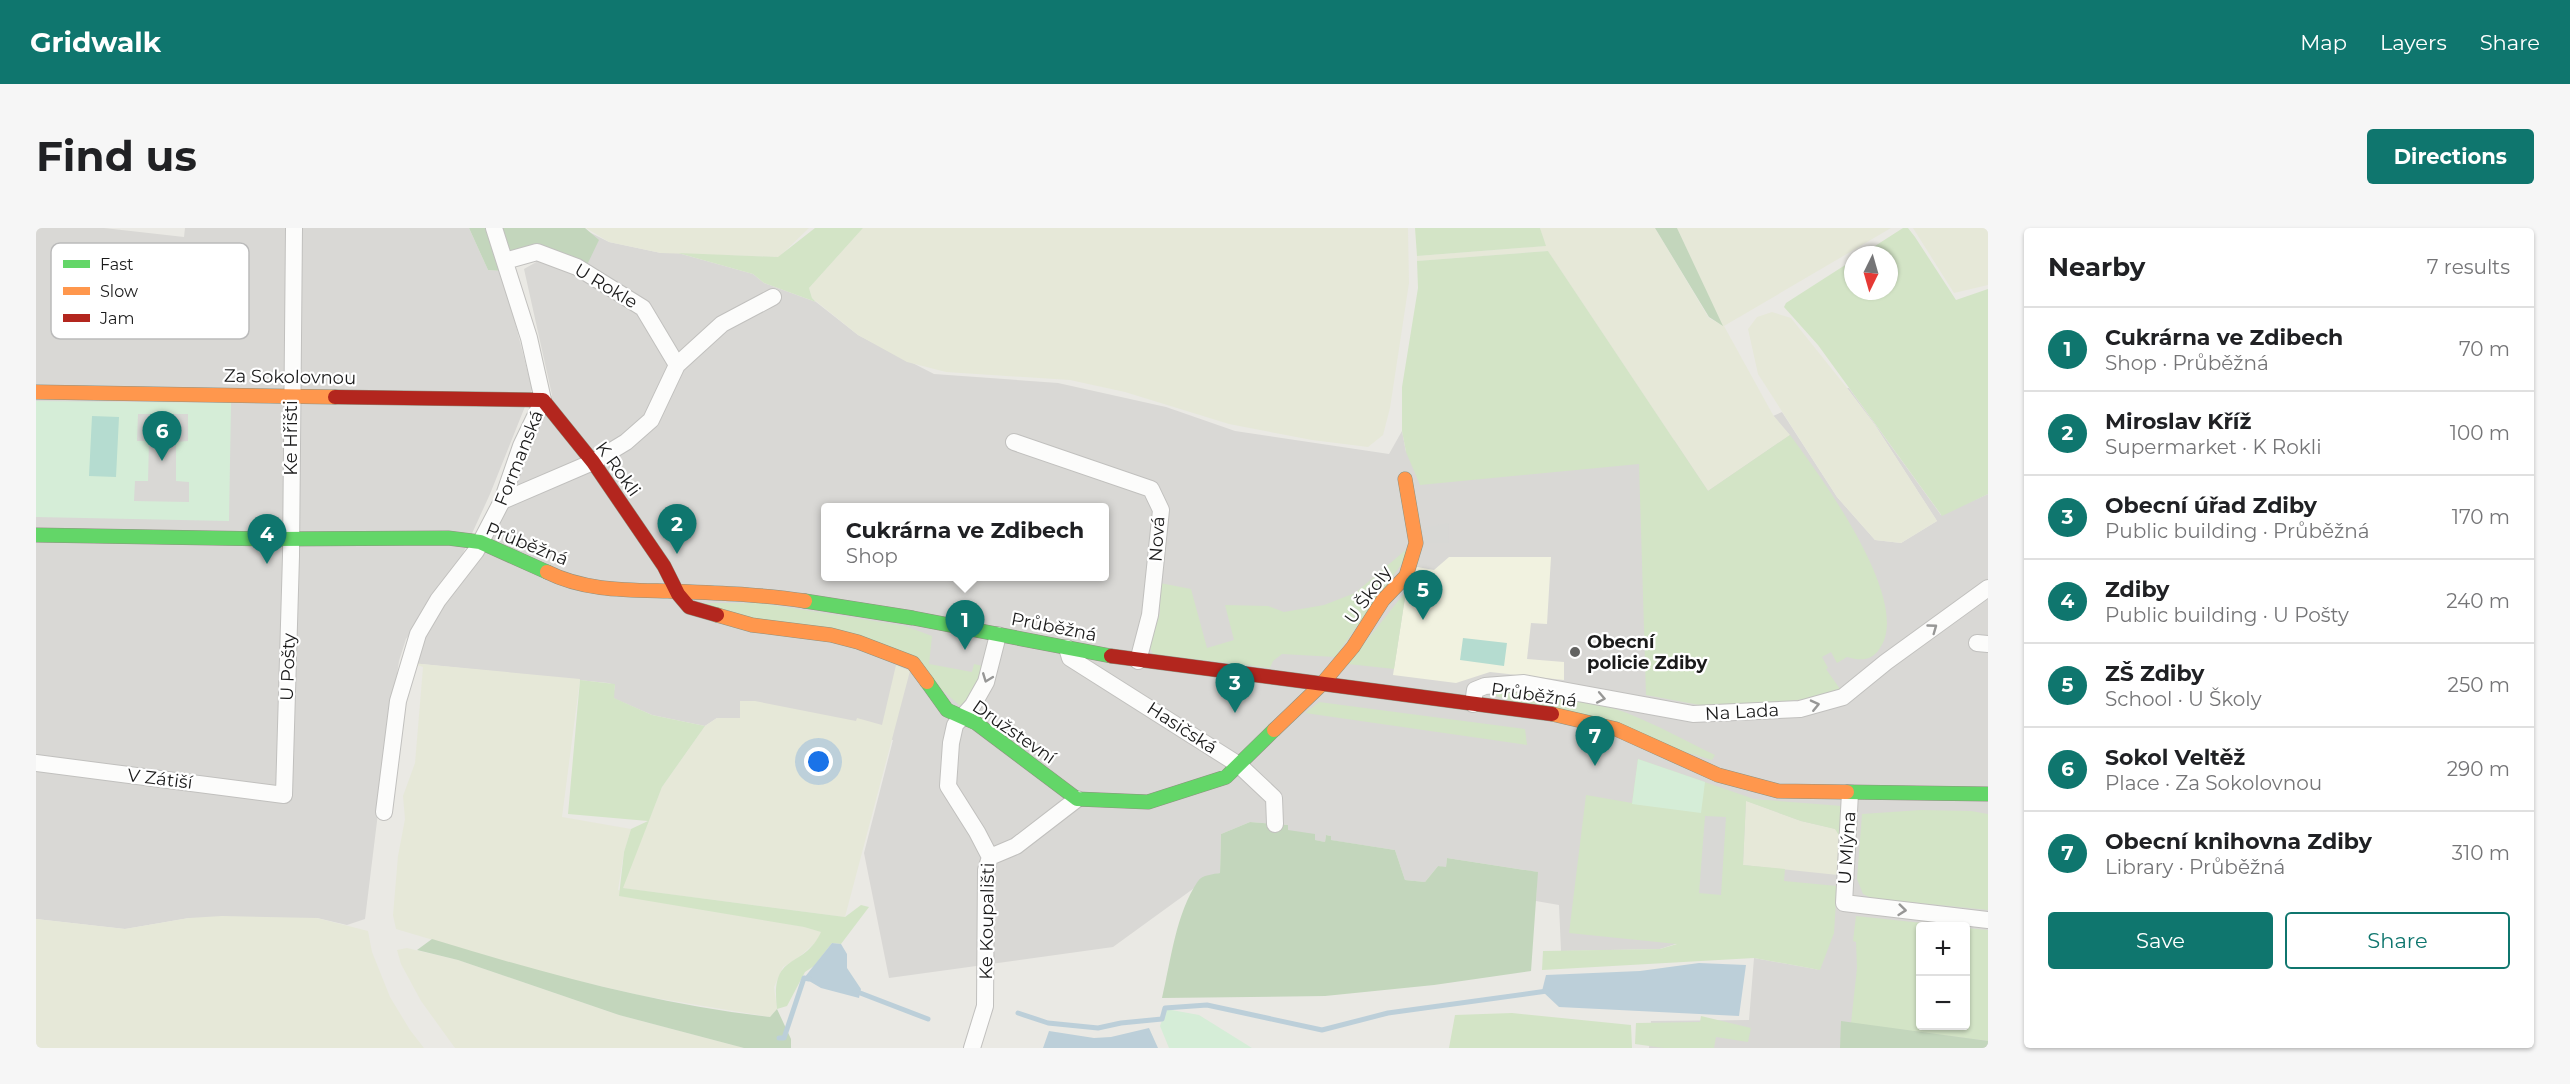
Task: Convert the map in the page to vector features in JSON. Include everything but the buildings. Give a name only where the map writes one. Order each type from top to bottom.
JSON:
[{"type":"street","name":"Ke Hřišti","points":[[291,539],[294,228]]},
{"type":"street","name":"Formanská","points":[[384,812],[398,701],[418,634],[438,600],[476,551],[502,501],[521,446],[543,400],[529,338],[494,228]]},
{"type":"street","name":"U Rokle","points":[[505,261],[537,252],[577,267],[644,308],[677,365]]},
{"type":"street","points":[[502,501],[593,462],[626,442],[651,420],[677,365],[722,324],[773,297]]},
{"type":"street","name":"Za Sokolovnou","points":[[36,392],[543,400]]},
{"type":"street","name":"K Rokli","points":[[543,400],[593,462],[664,566],[678,594]]},
{"type":"street","name":"Nová","points":[[1014,442],[1151,489],[1161,510],[1150,615],[1138,661]]},
{"type":"street","name":"U Školy","points":[[1321,685],[1353,647],[1383,600],[1406,576],[1416,543],[1405,479]]},
{"type":"street","name":"Průběžná","points":[[36,535],[291,539],[448,538],[480,542],[561,579],[606,589],[678,594],[770,595],[913,618],[1138,661],[1565,716],[1616,729],[1718,775],[1778,791],[1988,794]]},
{"type":"street","name":"U Pošty","points":[[284,795],[291,539]]},
{"type":"street","name":"Na Lada","points":[[1473,704],[1475,690],[1485,686],[1524,684],[1693,714],[1800,709],[1843,697],[1886,662],[1988,588]]},
{"type":"street","name":"Družstevní","points":[[678,594],[689,607],[752,625],[831,635],[858,642],[913,663],[947,710],[976,723],[1077,799]]},
{"type":"street","name":"Ke Koupališti","points":[[972,1048],[985,1006],[986,870],[990,857],[948,786],[951,743],[956,725],[974,705],[986,682],[998,635]]},
{"type":"street","name":"Hasičská","points":[[1067,648],[1070,658],[1239,765],[1274,798],[1275,824]]},
{"type":"street","points":[[990,857],[1016,846],[1077,799],[1148,802],[1226,777],[1321,685]]},
{"type":"street","name":"V Zátiší","points":[[36,763],[284,795]]},
{"type":"street","name":"U Mlýna","points":[[1850,793],[1844,903],[1988,920]]},
{"type":"shaded area","points":[[36,228],[104,228],[184,237],[185,228],[469,228],[488,270],[502,271],[532,389],[490,494],[454,573],[406,639],[399,661],[365,919],[347,925],[317,918],[189,918],[125,929],[36,919]]},
{"type":"shaded area","points":[[586,228],[809,228],[779,257],[661,253],[609,242]]},
{"type":"shaded area","points":[[863,228],[1408,228],[1409,283],[1390,408],[1383,435],[1368,447],[1312,440],[1229,424],[1125,392],[1070,380],[946,372],[907,362],[858,335],[812,298],[809,288]]},
{"type":"shaded area","points":[[1540,228],[1655,228],[1709,318],[1722,325],[1677,228],[1891,228],[1860,246],[1844,246],[1844,256],[1724,326],[1773,415],[1790,435],[1708,491],[1548,251],[1417,261],[1417,256],[1545,246]]},
{"type":"shaded area","points":[[1913,228],[1988,228],[1988,285],[1954,293]]},
{"type":"shaded area","points":[[589,232],[609,242],[661,253],[678,253],[753,274],[764,283],[816,302],[858,335],[934,374],[1058,383],[1166,407],[1235,431],[1389,454],[1402,431],[1406,452],[1789,435],[1773,416],[1782,412],[1837,497],[1875,540],[1901,543],[1937,521],[1875,425],[1847,388],[1849,388],[1941,515],[1988,494],[1988,1048],[1649,1048],[1651,1021],[1749,1020],[1754,958],[1820,970],[1697,937],[1660,949],[1561,951],[1559,905],[1536,901],[1537,872],[1447,858],[1446,868],[1438,866],[1425,882],[1405,880],[1395,850],[1330,840],[1331,836],[1326,835],[1325,842],[1314,840],[1287,830],[1288,825],[1250,822],[1221,834],[1220,873],[1198,881],[1197,886],[1113,947],[889,978],[864,853],[893,740],[740,718],[717,718],[705,726],[652,715],[613,698],[615,685],[608,683],[411,663],[552,395],[524,269]]},
{"type":"shaded area","points":[[1772,312],[1791,318],[1847,388],[1875,425],[1937,521],[1901,543],[1875,540],[1837,497],[1758,374],[1748,329],[1757,317]]},
{"type":"shaded area","points":[[36,401],[231,403],[229,521],[36,517]],"holes":[[[138,414],[188,414],[188,441],[176,442],[176,481],[189,482],[189,502],[134,501],[135,481],[148,481],[149,441],[137,441]]]},
{"type":"shaded area","points":[[92,416],[119,417],[116,477],[89,476]]},
{"type":"shaded area","points":[[1449,523],[1448,543],[1424,543],[1422,528]]},
{"type":"shaded area","points":[[1449,557],[1551,557],[1547,624],[1531,623],[1527,659],[1564,662],[1564,680],[1490,672],[1456,683],[1393,675],[1406,591],[1417,567],[1434,570]]},
{"type":"shaded area","points":[[1463,638],[1507,643],[1504,666],[1460,660]]},
{"type":"shaded area","points":[[411,663],[580,679],[562,817],[631,829],[624,852],[618,890],[822,932],[817,941],[798,958],[783,967],[774,987],[777,1009],[770,1017],[643,996],[548,974],[396,929],[393,915],[398,856],[405,819],[403,796],[415,763],[423,667]]},
{"type":"shaded area","points":[[896,665],[910,671],[845,917],[622,888],[662,787],[705,726],[717,718],[740,718],[740,701],[755,701],[856,721],[857,718],[882,725]]},
{"type":"shaded area","points":[[1638,759],[1705,782],[1701,813],[1632,804]]},
{"type":"shaded area","points":[[1746,799],[1801,821],[1836,829],[1840,837],[1838,875],[1743,865]]},
{"type":"shaded area","points":[[1705,816],[1726,817],[1721,895],[1699,893]]},
{"type":"shaded area","points":[[222,916],[317,918],[368,931],[372,952],[390,997],[424,1048],[36,1048],[36,919],[125,929],[189,918]]},
{"type":"shaded area","points":[[407,948],[458,960],[619,1015],[744,1048],[455,1048],[421,1001],[401,964],[397,950]]},
{"type":"shaded area","points":[[1166,1009],[1199,1015],[1252,1048],[1169,1048],[1160,1026]]},
{"type":"green space","points":[[469,228],[585,228],[599,240],[587,265],[542,247],[502,271],[488,270]]},
{"type":"green space","points":[[815,228],[863,228],[809,288],[816,302],[764,283],[753,274],[678,253],[778,257]]},
{"type":"green space","points":[[1415,228],[1540,228],[1546,246],[1417,256]]},
{"type":"green space","points":[[1655,228],[1677,228],[1723,326],[1709,317]]},
{"type":"green space","points":[[1903,228],[1908,228],[1956,300],[1988,289],[1988,494],[1942,516],[1818,345],[1784,307],[1786,303],[1844,266],[1844,300],[1898,300],[1898,246],[1875,246]]},
{"type":"green space","points":[[1548,251],[1708,491],[1790,435],[1821,478],[1858,538],[1874,570],[1884,600],[1887,627],[1880,648],[1870,658],[1847,657],[1837,663],[1831,652],[1822,657],[1828,668],[1826,669],[1840,689],[1813,698],[1721,709],[1646,695],[1639,464],[1420,485],[1406,452],[1402,431],[1402,387],[1418,288],[1417,261]]},
{"type":"green space","points":[[1408,548],[1408,555],[1335,657],[1282,654],[1273,661],[1270,668],[1153,654],[1149,646],[1160,613],[1160,583],[1191,589],[1207,648],[1234,640],[1225,605],[1268,606],[1284,612],[1324,605],[1355,593]]},
{"type":"green space","points":[[1406,591],[1394,669],[1348,664]]},
{"type":"green space","points":[[694,603],[760,603],[905,626],[932,636],[929,664],[972,672],[974,664],[987,667],[965,705],[959,705],[904,656]]},
{"type":"green space","points":[[580,680],[615,684],[614,698],[652,715],[705,726],[662,787],[623,888],[845,917],[861,905],[869,907],[841,944],[832,943],[814,966],[805,972],[787,1006],[777,1009],[778,978],[783,969],[814,944],[821,932],[804,927],[619,896],[624,852],[631,829],[648,821],[568,814]]},
{"type":"green space","points":[[1495,692],[1528,693],[1595,703],[1627,713],[1715,755],[1712,760],[1492,695]]},
{"type":"green space","points":[[1319,702],[1525,729],[1527,745],[1305,713]]},
{"type":"green space","points":[[1638,759],[1754,799],[1842,806],[1840,837],[1835,829],[1801,821],[1746,801],[1743,865],[1785,869],[1784,881],[1837,886],[1834,933],[1820,970],[1754,958],[1542,970],[1543,951],[1660,949],[1677,944],[1569,933],[1586,795],[1632,803]]},
{"type":"green space","points":[[1921,810],[1971,811],[1988,814],[1988,910],[1871,898],[1863,894],[1857,879],[1862,814]]},
{"type":"green space","points":[[1250,822],[1288,825],[1288,830],[1315,834],[1315,840],[1325,842],[1326,835],[1331,836],[1331,840],[1395,850],[1405,880],[1425,882],[1438,866],[1446,867],[1447,858],[1538,872],[1531,971],[1434,985],[1325,996],[1162,998],[1184,907],[1202,877],[1220,873],[1221,834]]},
{"type":"green space","points":[[1856,916],[1916,922],[1916,1030],[1970,1030],[1970,928],[1988,930],[1988,1041],[1851,1023],[1857,968],[1856,942],[1853,941]]},
{"type":"green space","points":[[432,939],[515,964],[641,996],[770,1017],[777,1009],[791,1039],[791,1048],[744,1048],[619,1015],[458,960],[417,950]]},
{"type":"green space","points":[[1512,1013],[1631,1025],[1632,1048],[1449,1048],[1455,1015]]},
{"type":"green space","points":[[1701,1016],[1751,1028],[1748,1042],[1716,1037],[1714,1048],[1664,1048],[1635,1044],[1636,1023],[1700,1022]]},
{"type":"green space","points":[[1841,1021],[1988,1041],[1988,1048],[1840,1048]]},
{"type":"water","points":[[832,943],[841,944],[847,954],[847,968],[861,989],[859,998],[821,988],[804,978]]},
{"type":"water","points":[[1699,963],[1746,965],[1739,1016],[1559,1007],[1542,991],[1546,975],[1640,971]]},
{"type":"water","points":[[1149,1028],[1158,1048],[1043,1048],[1049,1031],[1094,1038],[1111,1037]]},
{"type":"waterway","points":[[779,1038],[784,1038],[804,978],[809,979]]},
{"type":"waterway","points":[[855,991],[928,1019]]},
{"type":"waterway","points":[[1018,1013],[1048,1023],[1098,1028],[1162,1019],[1165,1008],[1207,1005],[1322,1030],[1388,1013],[1547,991]]},
{"type":"traffic: fast","points":[[36,535],[274,539],[448,538],[480,542],[547,572]]},
{"type":"traffic: fast","points":[[805,601],[913,618],[1111,656]]},
{"type":"traffic: fast","points":[[927,682],[947,710],[976,723],[1077,799],[1148,802],[1226,777],[1274,730]]},
{"type":"traffic: fast","points":[[1847,792],[1988,794]]},
{"type":"traffic: slow","points":[[36,392],[335,397]]},
{"type":"traffic: slow","points":[[1274,730],[1321,685],[1353,647],[1383,600],[1406,576],[1416,543],[1405,479]]},
{"type":"traffic: slow","points":[[547,572],[576,583],[606,588],[737,594],[805,601]]},
{"type":"traffic: slow","points":[[717,615],[752,625],[831,635],[858,642],[913,663],[927,682]]},
{"type":"traffic: slow","points":[[1552,714],[1616,729],[1718,775],[1778,791],[1847,792]]},
{"type":"traffic: jam","points":[[335,397],[543,400],[593,462],[664,566],[678,594],[689,607],[717,615]]},
{"type":"traffic: jam","points":[[1111,656],[1552,714]]},
{"type":"place","name":"Sokol Veltěž","points":[[162,461]]},
{"type":"place","name":"Miroslav Kříž","points":[[677,554]]},
{"type":"place","name":"Zdiby","points":[[267,564]]},
{"type":"place","name":"ZŠ Zdiby","points":[[1423,620]]},
{"type":"place","name":"Cukrárna ve Zdibech","points":[[965,650]]},
{"type":"place","name":"Obecní policie Zdiby","points":[[1575,652]]},
{"type":"place","name":"Obecní úřad Zdiby","points":[[1235,713]]},
{"type":"place","name":"Obecní knihovna Zdiby","points":[[1595,766]]}]
